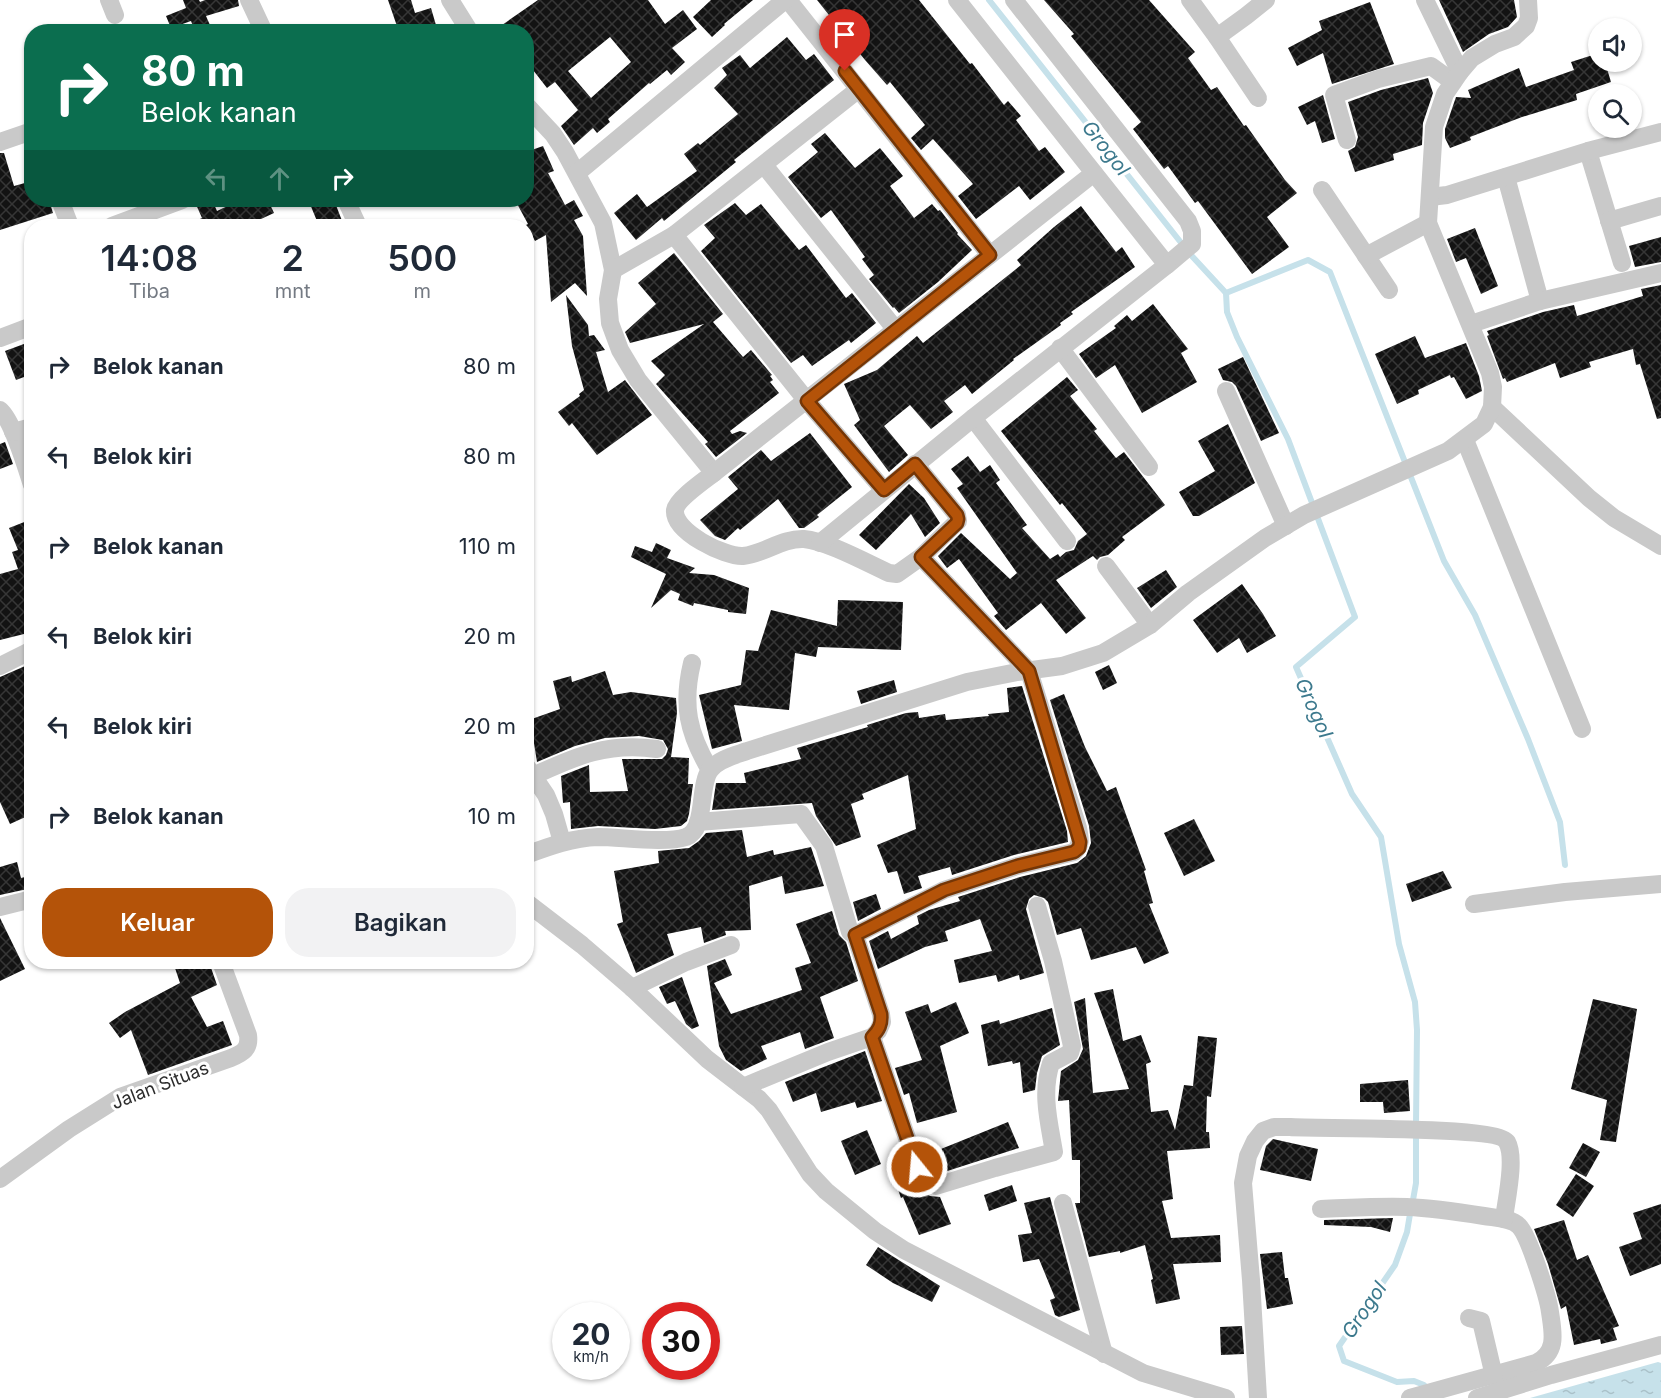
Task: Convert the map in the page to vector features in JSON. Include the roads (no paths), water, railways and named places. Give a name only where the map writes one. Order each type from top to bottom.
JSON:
[{"type":"street","points":[[249,0],[259,24]]},
{"type":"street","points":[[450,0],[465,24]]},
{"type":"street","points":[[577,173],[787,0],[990,255]]},
{"type":"street","points":[[957,0],[1167,265]]},
{"type":"street","points":[[820,543],[915,464],[1167,265],[1193,241],[1188,221],[1014,0]]},
{"type":"street","points":[[1190,0],[1258,99]]},
{"type":"street","points":[[1216,37],[1266,0]]},
{"type":"street","points":[[1425,0],[1456,77]]},
{"type":"street","points":[[534,852],[579,838],[679,838],[691,834],[698,822],[710,770],[725,759],[975,680],[1087,660],[1118,645],[1150,625],[1206,580],[1265,538],[1304,515],[1448,451],[1484,424],[1492,407],[1490,373],[1428,223],[1434,127],[1445,94],[1456,77],[1477,55],[1522,32],[1529,18],[1528,0]]},
{"type":"street","points":[[1347,140],[1334,95],[1378,79],[1431,66],[1456,77]]},
{"type":"street","points":[[613,270],[674,235],[859,89]]},
{"type":"street","points":[[534,114],[553,134],[577,173],[603,223],[613,270],[608,309],[620,350],[638,380],[714,473]]},
{"type":"street","points":[[1430,197],[1447,195],[1588,151],[1661,132]]},
{"type":"street","points":[[0,142],[24,134]]},
{"type":"street","points":[[1588,151],[1622,263]]},
{"type":"street","points":[[764,165],[896,330]]},
{"type":"street","points":[[915,464],[958,519],[957,523],[921,557],[902,572],[892,574],[806,539],[796,539],[746,555],[735,556],[718,551],[701,541],[680,524],[675,511],[681,500],[714,473],[1094,172]]},
{"type":"street","points":[[1506,177],[1540,301]]},
{"type":"street","points":[[1322,190],[1389,290]]},
{"type":"street","points":[[1609,221],[1661,206]]},
{"type":"street","points":[[131,219],[163,207]]},
{"type":"street","points":[[1366,256],[1428,223]]},
{"type":"street","points":[[674,235],[807,401],[884,490]]},
{"type":"street","points":[[1471,324],[1540,301],[1661,273]]},
{"type":"street","points":[[0,338],[24,329]]},
{"type":"street","points":[[1060,348],[1149,467]]},
{"type":"street","points":[[1226,392],[1286,526]]},
{"type":"street","points":[[1492,407],[1589,498],[1614,518],[1661,546]]},
{"type":"street","points":[[0,410],[13,432],[24,463]]},
{"type":"street","points":[[973,418],[1067,541]]},
{"type":"street","points":[[13,432],[24,429]]},
{"type":"street","points":[[1465,440],[1582,729]]},
{"type":"street","points":[[855,935],[944,890],[1017,866],[1066,855],[1079,848],[1078,828],[1029,671],[921,557]]},
{"type":"street","points":[[1106,566],[1150,625]]},
{"type":"street","points":[[0,666],[24,654]]},
{"type":"street","points":[[692,663],[687,691],[687,713],[698,747],[710,770]]},
{"type":"street","points":[[534,770],[595,751],[638,746],[657,749]]},
{"type":"street","points":[[534,778],[549,802],[562,842]]},
{"type":"street","points":[[698,822],[801,814],[824,846],[850,932],[855,935],[881,1014],[882,1022],[872,1037],[828,1052],[743,1088]]},
{"type":"street","points":[[1474,904],[1564,892],[1661,884]]},
{"type":"street","points":[[0,907],[24,901]]},
{"type":"street","points":[[872,1037],[917,1167],[925,1179],[936,1186],[1054,1152],[1046,1101],[1046,1076],[1051,1063],[1070,1053],[1072,1046],[1053,961],[1037,906]]},
{"type":"street","points":[[534,908],[632,988],[707,1059],[769,1110],[810,1174],[826,1191],[874,1231],[904,1250],[1143,1373],[1226,1398]]},
{"type":"street","points":[[632,988],[686,962],[731,945]]},
{"type":"street","name":"Jalan Situas","points":[[0,1179],[69,1129],[120,1097],[231,1058],[247,1049],[248,1035],[224,969]]},
{"type":"street","points":[[1258,1398],[1243,1183],[1248,1156],[1263,1131],[1274,1127],[1393,1129],[1481,1133],[1502,1137],[1507,1142],[1511,1156],[1504,1220]]},
{"type":"street","points":[[1063,1203],[1104,1354]]},
{"type":"street","points":[[1321,1209],[1408,1207],[1451,1210],[1504,1220],[1514,1223],[1522,1231],[1542,1281],[1549,1306],[1552,1346],[1546,1358],[1494,1376],[1410,1398]]},
{"type":"street","points":[[1469,1318],[1481,1321],[1494,1376]]},
{"type":"street","points":[[1477,1398],[1661,1345]]},
{"type":"water","points":[[1661,1363],[1661,1398],[1530,1398]]},
{"type":"waterway","name":"Grogol","points":[[989,0],[1190,254],[1226,293],[1308,260],[1330,272],[1444,561],[1475,615],[1528,739],[1560,822],[1565,865]]},
{"type":"waterway","name":"Grogol","points":[[1226,293],[1227,312],[1237,337],[1288,439],[1355,617],[1296,667],[1352,794],[1381,837],[1399,944],[1415,1002],[1416,1124]]},
{"type":"waterway","name":"Grogol","points":[[1413,1200],[1416,1183],[1416,1135]]},
{"type":"waterway","name":"Grogol","points":[[1410,1214],[1407,1232],[1395,1265],[1339,1346],[1344,1361],[1397,1382],[1414,1381],[1424,1385]]}]
